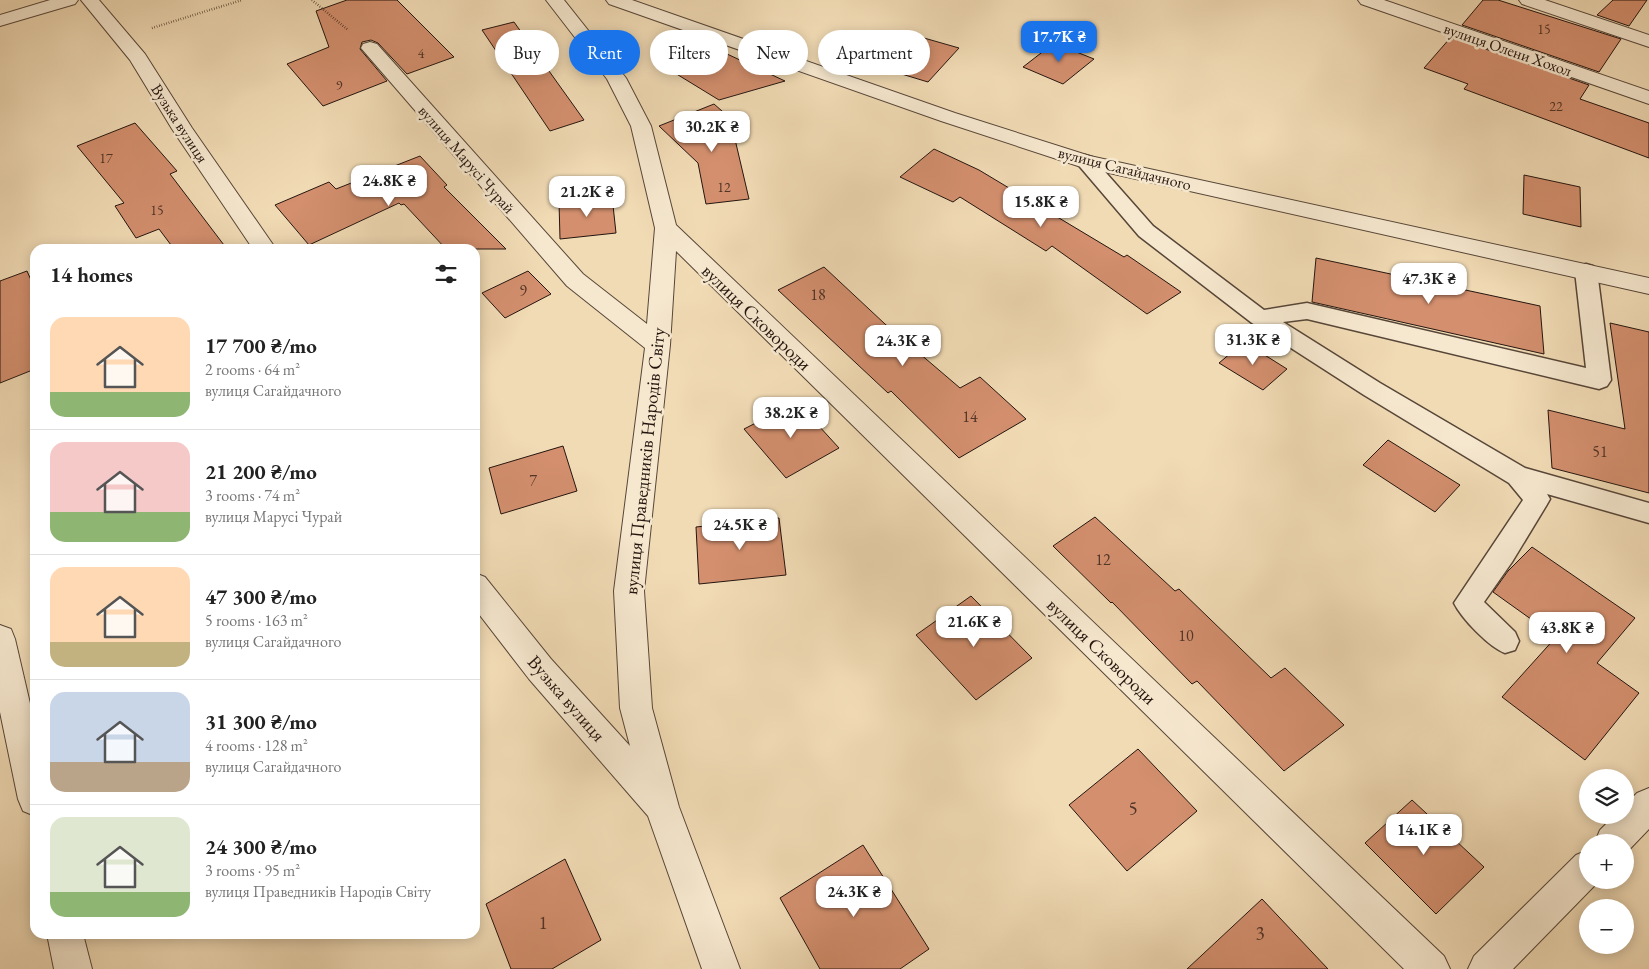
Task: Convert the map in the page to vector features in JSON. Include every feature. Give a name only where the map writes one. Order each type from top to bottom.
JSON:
[{"type":"street","points":[[0,21],[69,0]]},
{"type":"street","name":"Вузька вулиця","points":[[90,0],[138,58],[182,129],[262,244]]},
{"type":"street","name":"вулиця Праведників Народів Світу","points":[[555,0],[616,78],[640,126],[666,228],[658,345],[629,591],[636,708],[662,808],[721,969]]},
{"type":"street","name":"вулиця Сагайдачного","points":[[615,0],[948,116],[1085,161],[1312,213],[1649,286]]},
{"type":"street","name":"вулиця Олени Хохол","points":[[1368,0],[1649,98]]},
{"type":"street","points":[[1528,0],[1649,41]]},
{"type":"street","name":"вулиця Марусі Чурай","points":[[370,48],[575,280],[658,345]]},
{"type":"street","name":"вулиця Сковороди","points":[[666,228],[1430,969]]},
{"type":"street","name":"Вузька вулиця","points":[[480,592],[540,669],[662,808]]},
{"type":"street","points":[[0,638],[8,719],[30,784]]},
{"type":"street","points":[[1620,834],[1649,805]]},
{"type":"street","points":[[1487,969],[1579,876]]},
{"type":"street","points":[[66,939],[73,969]]},
{"type":"lane","points":[[1085,161],[1146,231],[1260,318],[1372,390],[1518,476],[1649,513]]},
{"type":"lane","points":[[1260,318],[1307,311],[1599,380],[1586,271]]},
{"type":"lane","points":[[1505,640],[1468,602],[1503,554],[1537,499],[1518,476]]},
{"type":"path","points":[[121,38],[242,0]]},
{"type":"path","points":[[312,0],[370,48]]},
{"type":"building","points":[[347,0],[397,0],[454,57],[407,74],[378,43],[371,40],[362,42],[360,49],[387,81],[323,106],[287,64],[329,47],[316,11]]},
{"type":"building","points":[[1483,0],[1498,0],[1621,39],[1599,72],[1462,25]]},
{"type":"building","points":[[1613,0],[1647,0],[1629,26],[1597,15]]},
{"type":"building","points":[[514,22],[520,30],[495,30],[495,49],[482,30]]},
{"type":"building","points":[[1451,37],[1589,85],[1580,99],[1649,123],[1649,158],[1464,89],[1468,84],[1424,68]]},
{"type":"building","points":[[930,40],[959,48],[928,82],[905,75],[930,75]]},
{"type":"building","points":[[1054,43],[1094,59],[1063,84],[1023,67]]},
{"type":"building","points":[[728,54],[738,59],[738,75],[772,75],[785,81],[719,100],[678,75],[728,75]]},
{"type":"building","points":[[512,75],[552,75],[584,120],[550,131]]},
{"type":"building","points":[[714,104],[730,118],[749,199],[706,204],[698,163],[659,126]]},
{"type":"building","points":[[135,123],[177,171],[170,174],[223,244],[170,244],[159,229],[136,238],[115,206],[124,203],[77,146]]},
{"type":"building","points":[[934,149],[979,170],[1124,257],[1127,255],[1181,292],[1147,314],[1052,246],[1046,251],[960,197],[953,202],[900,177]]},
{"type":"building","points":[[420,156],[447,185],[444,187],[506,249],[480,249],[480,244],[441,244],[404,204],[401,205],[399,203],[308,244],[275,205],[329,182],[336,189]]},
{"type":"building","points":[[1524,175],[1580,187],[1581,227],[1523,214]]},
{"type":"building","points":[[612,196],[616,233],[560,239],[559,202]]},
{"type":"building","points":[[1316,258],[1540,306],[1544,354],[1312,302]]},
{"type":"building","points":[[824,267],[885,324],[960,388],[980,377],[1026,419],[959,458],[891,391],[888,393],[778,290]]},
{"type":"building","points":[[27,271],[30,278],[30,371],[0,383],[0,281]]},
{"type":"building","points":[[528,271],[551,294],[505,318],[482,293]]},
{"type":"building","points":[[1610,323],[1649,332],[1649,493],[1552,468],[1548,410],[1625,429]]},
{"type":"building","points":[[1244,342],[1287,369],[1263,390],[1219,363]]},
{"type":"building","points":[[797,402],[839,448],[786,478],[744,429]]},
{"type":"building","points":[[1388,440],[1460,485],[1435,512],[1363,465]]},
{"type":"building","points":[[563,446],[577,491],[501,514],[489,468]]},
{"type":"building","points":[[1095,517],[1175,591],[1179,589],[1271,678],[1285,668],[1344,725],[1284,771],[1197,681],[1192,684],[1112,602],[1053,546]]},
{"type":"building","points":[[779,518],[786,575],[699,584],[696,527]]},
{"type":"building","points":[[1532,547],[1635,618],[1597,663],[1639,693],[1585,760],[1502,697],[1556,637],[1493,592],[1508,571]]},
{"type":"building","points":[[971,596],[1032,658],[976,700],[916,635]]},
{"type":"building","points":[[1138,749],[1197,811],[1127,871],[1069,805]]},
{"type":"building","points":[[1412,800],[1484,867],[1436,914],[1365,843]]},
{"type":"building","points":[[863,845],[929,949],[900,969],[820,969],[780,898]]},
{"type":"building","points":[[565,859],[601,940],[552,969],[511,969],[486,904]]},
{"type":"building","points":[[1262,899],[1328,969],[1187,969]]}]
